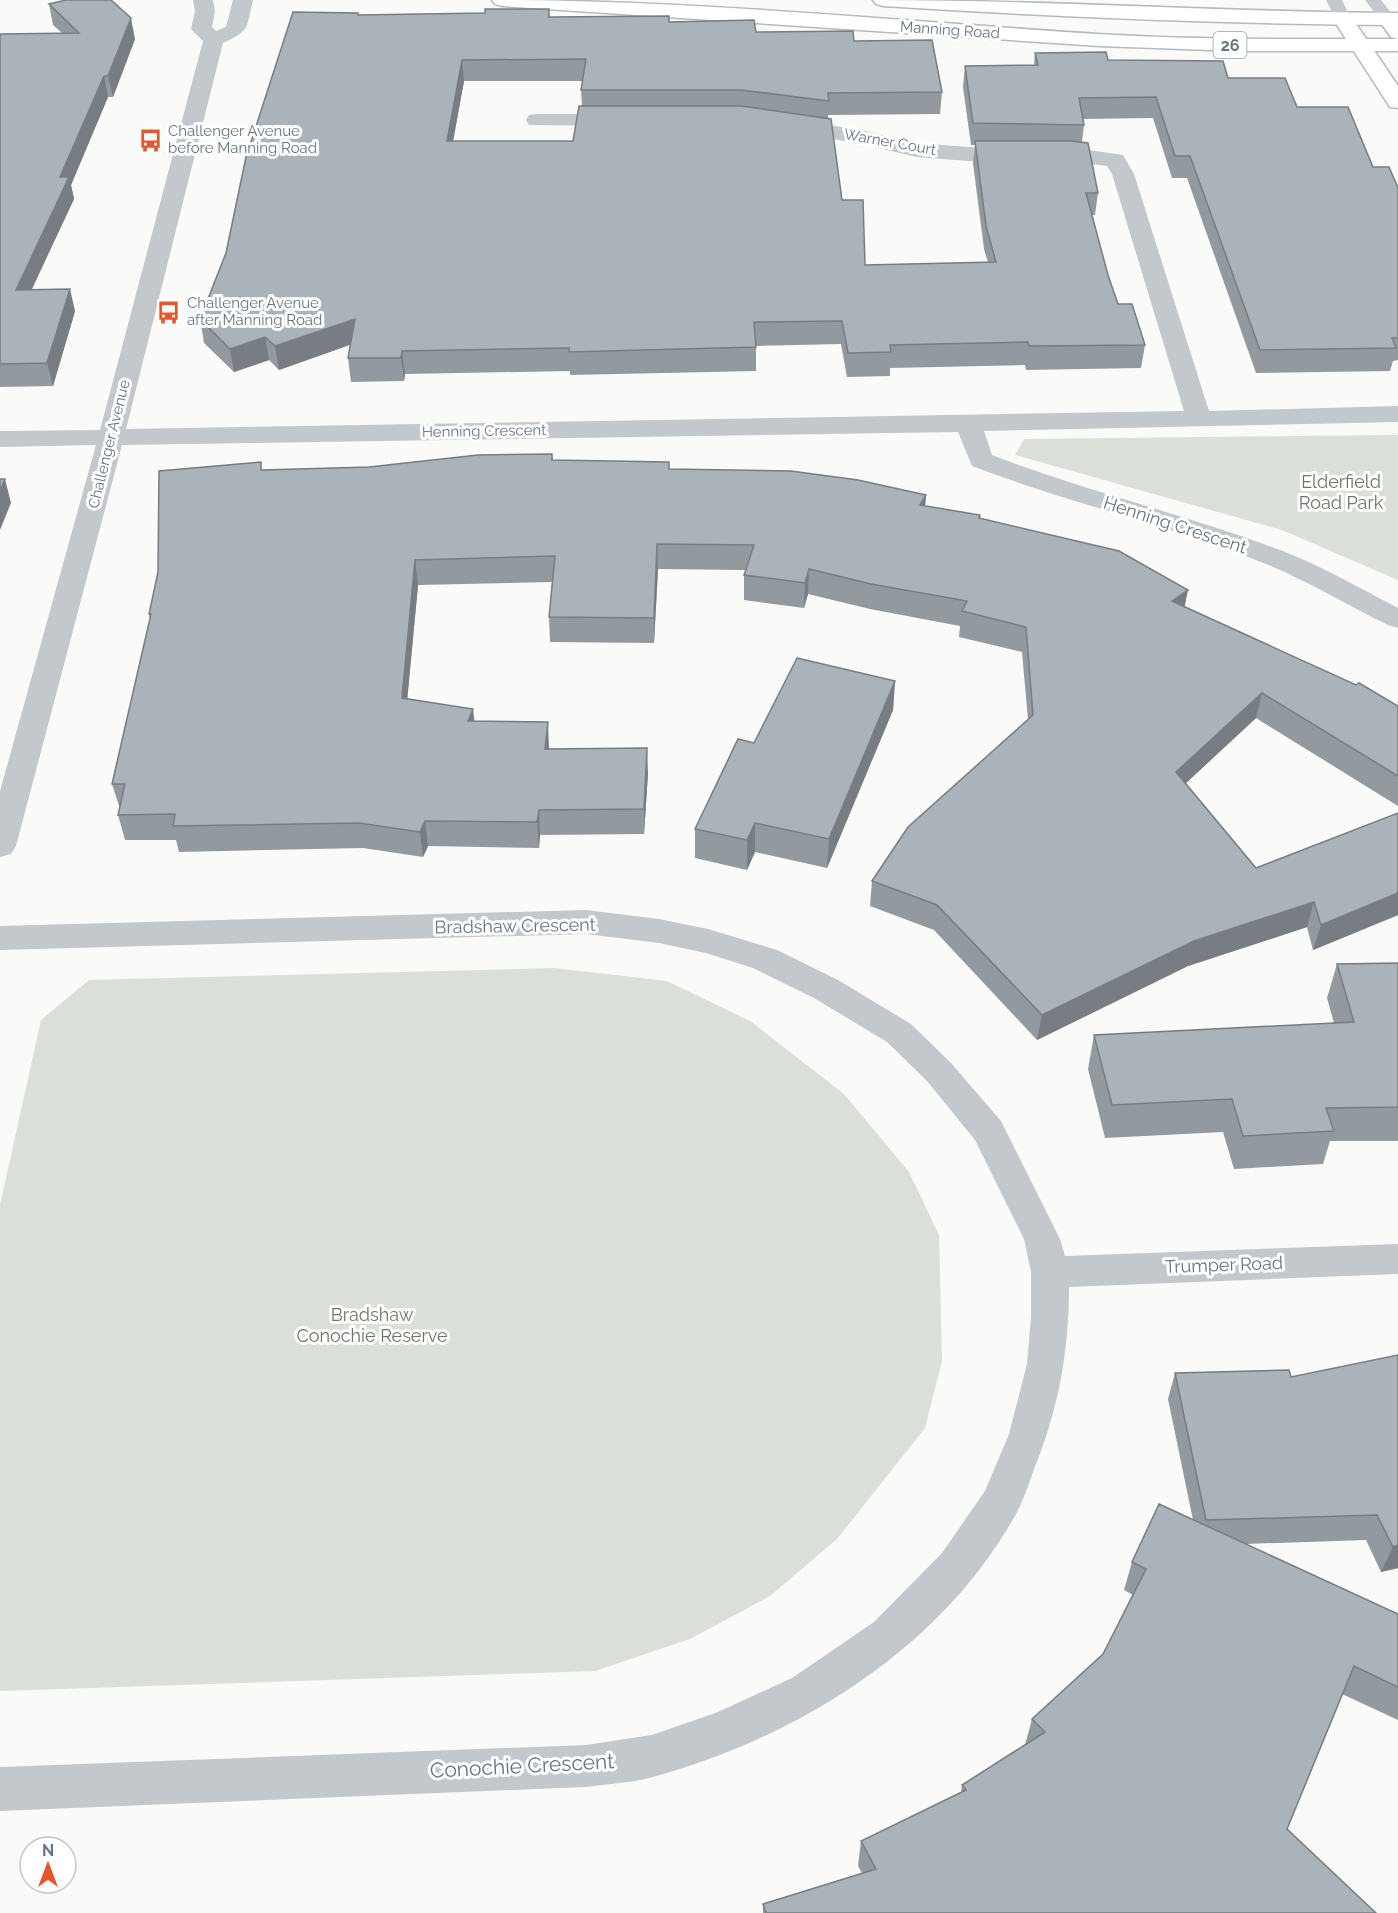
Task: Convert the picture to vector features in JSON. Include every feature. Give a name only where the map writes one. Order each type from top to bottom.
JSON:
[{"type":"main road","name":"Manning Road","points":[[502,0],[1100,40],[1398,45]]},
{"type":"main road","name":"Manning Road","points":[[884,0],[1088,13],[1343,19],[1395,24]]},
{"type":"main road","points":[[1343,19],[1398,102]]},
{"type":"street","points":[[203,0],[205,11],[201,29],[214,40],[235,30],[243,0]]},
{"type":"street","name":"Challenger Avenue","points":[[0,846],[80,558],[214,40]]},
{"type":"street","points":[[537,120],[637,120]]},
{"type":"street","name":"Warner Court","points":[[765,123],[858,136],[917,150],[968,154],[1068,154],[1115,160],[1123,174],[1199,418]]},
{"type":"street","name":"Henning Crescent","points":[[0,439],[968,424],[1398,414]]},
{"type":"street","name":"Henning Crescent","points":[[968,424],[981,460],[1026,478],[1113,503],[1276,558],[1398,619]]},
{"type":"street","name":"Bradshaw Crescent","points":[[0,938],[586,922],[659,931],[742,951],[765,959],[826,989],[898,1034],[939,1072],[988,1131],[1042,1239],[1050,1272]]},
{"type":"street","name":"Trumper Road","points":[[1050,1272],[1398,1259]]},
{"type":"street","name":"Conochie Crescent","points":[[0,1789],[586,1766],[651,1756],[725,1731],[807,1693],[889,1636],[957,1566],[1001,1502],[1029,1434],[1046,1364],[1050,1317],[1050,1272]]},
{"type":"lane","points":[[1334,0],[1343,19]]},
{"type":"lane","points":[[1373,0],[1395,24]]},
{"type":"green space","name":"Elderfield Road Park","points":[[1398,435],[1398,580],[1282,530],[1015,455],[1024,439]]},
{"type":"green space","name":"Bradshaw Conochie Reserve","points":[[554,968],[667,981],[750,1021],[844,1094],[909,1172],[939,1235],[942,1361],[925,1428],[837,1539],[770,1596],[690,1639],[595,1671],[0,1691],[0,1205],[41,1020],[89,980]]},
{"type":"building","points":[[66,0],[111,0],[131,18],[108,76],[104,76],[60,177],[69,177],[16,290],[70,289],[47,363],[0,364],[0,34],[79,33],[49,4]]},
{"type":"building","points":[[485,9],[549,9],[549,17],[669,16],[669,22],[754,20],[756,32],[853,31],[854,41],[932,40],[942,92],[828,93],[829,101],[741,90],[581,90],[586,59],[462,60],[447,141],[573,141],[579,106],[741,106],[831,119],[842,200],[863,200],[865,265],[996,262],[986,226],[975,141],[1088,143],[1098,193],[1086,193],[1108,275],[1118,304],[1132,304],[1145,345],[1029,346],[1028,342],[890,345],[891,352],[848,353],[842,321],[754,322],[756,347],[569,352],[569,348],[402,351],[401,358],[348,358],[355,319],[275,346],[265,337],[230,349],[200,319],[226,253],[246,157],[293,12],[358,13],[358,15],[485,13]]},
{"type":"building","points":[[1106,52],[1108,60],[1223,61],[1228,78],[1285,78],[1297,107],[1348,107],[1373,167],[1389,167],[1398,188],[1398,338],[1392,338],[1396,348],[1260,350],[1190,156],[1175,156],[1156,97],[1079,98],[1084,125],[973,123],[965,66],[1038,65],[1035,53]]},
{"type":"building","points":[[552,454],[552,460],[669,462],[669,469],[791,471],[858,480],[926,495],[920,505],[980,515],[979,518],[1119,551],[1188,590],[1172,601],[1356,685],[1359,683],[1398,706],[1398,776],[1262,693],[1176,772],[1256,868],[1398,813],[1398,893],[1321,925],[1314,902],[1194,941],[1042,1015],[937,905],[872,881],[908,827],[1033,715],[1026,627],[962,611],[967,601],[871,584],[809,569],[805,583],[744,575],[754,545],[657,544],[654,618],[549,617],[555,556],[415,560],[402,698],[473,709],[468,721],[548,722],[545,749],[647,748],[644,809],[539,810],[537,822],[425,821],[420,832],[359,823],[173,826],[175,814],[118,815],[125,784],[112,784],[151,614],[149,614],[158,572],[159,471],[261,462],[261,470],[369,467],[478,455]]},
{"type":"building","points":[[0,479],[5,479],[0,491]]},
{"type":"building","points":[[797,658],[895,681],[829,839],[755,823],[747,840],[695,829],[738,739],[754,743]]},
{"type":"building","points":[[1398,963],[1398,1107],[1326,1108],[1334,1131],[1243,1136],[1232,1099],[1112,1105],[1094,1035],[1354,1022],[1337,964]]},
{"type":"building","points":[[1398,1355],[1398,1545],[1393,1547],[1377,1515],[1206,1520],[1175,1373],[1289,1370],[1291,1377]]},
{"type":"building","points":[[1159,1504],[1398,1614],[1398,1687],[1354,1666],[1287,1829],[1376,1913],[766,1913],[763,1904],[876,1869],[861,1841],[966,1790],[962,1785],[1045,1732],[1032,1719],[1103,1654],[1146,1569],[1132,1562]]},
{"type":"place","name":"Challenger Avenue before Manning Road","points":[[150,140]]},
{"type":"place","name":"Challenger Avenue after Manning Road","points":[[169,312]]}]
